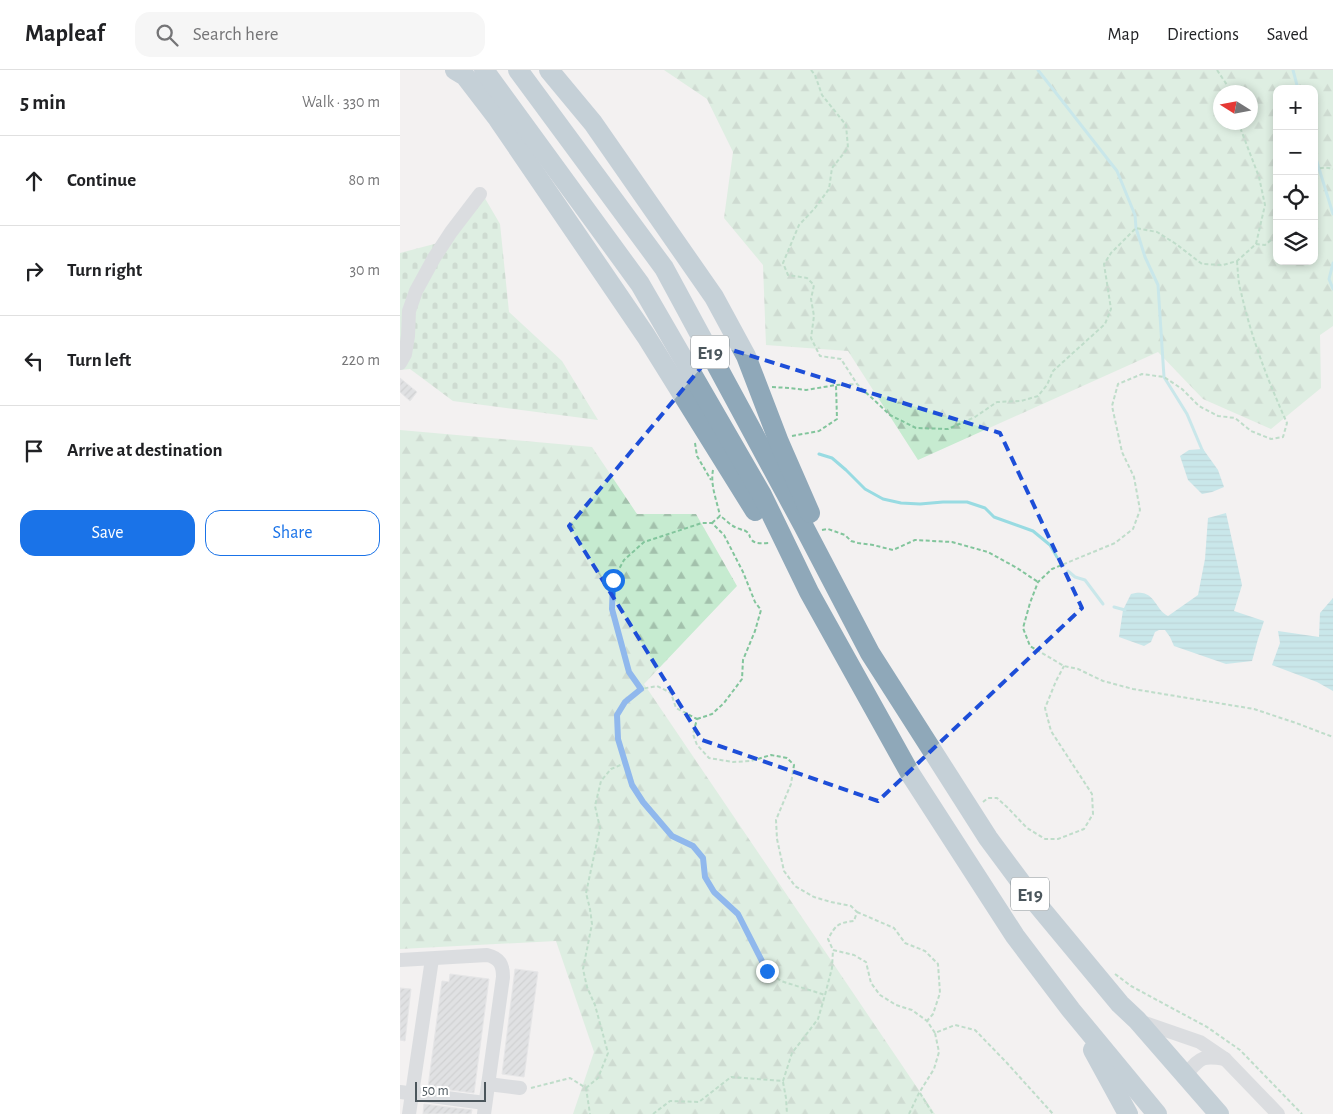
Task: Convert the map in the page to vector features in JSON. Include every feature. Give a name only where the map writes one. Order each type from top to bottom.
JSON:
[{"type":"highway","points":[[456,70],[465,76],[498,119],[646,336],[778,550],[809,592]]},
{"type":"highway","name":"E19","points":[[484,70],[640,284],[762,496],[809,592],[911,775],[1015,936],[1071,1010],[1157,1114]]},
{"type":"highway","name":"E19","points":[[518,70],[664,268],[870,653],[988,838],[1037,904],[1120,1004],[1218,1114]]},
{"type":"highway","points":[[549,70],[593,123],[714,297],[746,356],[779,442],[870,653]]},
{"type":"highway","points":[[1071,1010],[1128,1114]]},
{"type":"street","points":[[400,363],[405,354],[409,310],[416,291],[451,232],[480,194]]},
{"type":"street","points":[[400,960],[487,955],[496,958],[503,968],[485,1109],[406,1093]]},
{"type":"street","points":[[409,1114],[406,1093],[432,959]]},
{"type":"street","points":[[1136,1020],[1200,1042],[1225,1059],[1278,1114]]},
{"type":"street","points":[[1185,1075],[1200,1058],[1225,1059]]},
{"type":"street","points":[[488,1084],[520,1088]]},
{"type":"path","points":[[811,70],[815,75],[822,95],[846,125],[848,148],[832,168],[829,190],[799,225],[783,263],[788,276],[807,278],[814,285],[811,299],[814,316],[811,338],[820,356],[841,359],[857,384],[890,414],[916,428],[948,429],[975,417],[997,402],[1021,401],[1038,396],[1047,385],[1053,372],[1105,324],[1111,309],[1104,264],[1111,253],[1136,228],[1157,232],[1202,264],[1223,265],[1237,261],[1256,244],[1265,205],[1259,177],[1241,130]]},
{"type":"path","points":[[1218,70],[1227,85]]},
{"type":"path","points":[[1318,169],[1333,169]]},
{"type":"path","points":[[1256,244],[1265,245],[1273,238]]},
{"type":"path","points":[[1237,261],[1240,290],[1249,323],[1287,423],[1283,437],[1271,439],[1252,431],[1235,418],[1218,416],[1199,406],[1182,389],[1164,377],[1142,374],[1118,384],[1112,406],[1122,452],[1134,477],[1140,510],[1133,529],[1115,542],[1052,568],[1038,582],[1030,603],[1024,628],[1030,646],[1064,666],[1078,669],[1103,681],[1133,689],[1254,710],[1296,722],[1333,737]]},
{"type":"path","points":[[771,388],[806,390],[857,384]]},
{"type":"path","points":[[641,689],[629,672],[612,609],[613,580],[624,560],[644,542],[702,523],[712,524],[724,535],[743,572],[755,602],[761,610],[743,660],[742,679],[724,703],[712,714],[697,719],[676,708],[671,693],[658,686],[641,689],[625,702],[617,715],[618,739],[632,785],[643,802],[672,836],[693,846],[703,858],[705,877],[714,892],[738,914],[767,971],[781,981],[826,995]]},
{"type":"path","points":[[894,550],[915,540],[952,542],[988,552],[1038,582]]},
{"type":"path","points":[[971,812],[988,798],[997,798],[1027,828],[1045,839],[1058,839],[1084,829],[1093,814],[1092,794],[1051,731],[1045,708],[1064,666]]},
{"type":"path","points":[[697,719],[693,734],[696,745],[709,758],[733,762],[751,761],[771,755],[787,758],[794,765],[791,784],[776,820],[777,839],[784,871],[795,886],[814,897],[851,906],[866,917],[894,928],[905,943],[925,951],[938,964],[940,993],[933,1014],[927,1021]]},
{"type":"path","points":[[586,1088],[598,1078],[608,1053],[596,1005],[586,987],[583,968],[592,924],[586,893],[600,828],[595,806],[601,782],[611,770],[625,763]]},
{"type":"path","points":[[787,1114],[783,1081],[792,1053],[818,1019],[826,995],[832,968],[832,950],[828,939],[834,929],[841,923],[854,921],[857,912]]},
{"type":"path","points":[[832,950],[854,955],[866,962],[871,983],[880,995],[896,1005],[912,1010],[927,1021],[935,1033],[939,1052],[934,1070],[919,1092],[909,1114]]},
{"type":"path","points":[[1113,973],[1131,986],[1208,1027],[1240,1050],[1302,1114]]},
{"type":"path","points":[[935,1033],[954,1025],[975,1030],[1008,1063],[1053,1114]]},
{"type":"path","points":[[653,1114],[670,1101],[700,1102],[731,1077],[783,1081]]},
{"type":"path","points":[[520,1088],[540,1086],[570,1078],[586,1088],[590,1114]]},
{"type":"path","points":[[919,1092],[933,1114]]},
{"type":"highlighted area","points":[[719,346],[1000,433],[1082,608],[878,801],[702,740],[569,526]]},
{"type":"green space","points":[[664,70],[1333,70],[1333,326],[1320,335],[1321,388],[1271,429],[1203,399],[1158,352],[918,460],[848,351],[766,345],[763,265],[724,218],[733,152],[707,99]]},
{"type":"green space","points":[[483,195],[500,224],[509,312],[562,361],[598,420],[453,401],[410,369],[400,370],[400,253],[438,243]]},
{"type":"green space","points":[[400,430],[592,447],[637,514],[696,514],[737,586],[644,684],[935,1114],[573,1114],[594,1052],[556,941],[400,949]]},
{"type":"water","points":[[1203,449],[1218,470],[1224,487],[1202,494],[1188,480],[1180,456],[1189,450]]},
{"type":"water","points":[[1226,513],[1242,585],[1234,611],[1264,621],[1252,661],[1226,664],[1174,646],[1165,630],[1155,632],[1151,642],[1144,646],[1119,637],[1123,610],[1131,594],[1139,593],[1150,596],[1163,613],[1168,616],[1198,595],[1205,559],[1208,518]]},
{"type":"water","points":[[1333,598],[1333,691],[1317,682],[1272,665],[1280,643],[1278,631],[1319,637],[1320,613]]},
{"type":"building","points":[[400,378],[417,392],[410,401],[400,392]]},
{"type":"building","points":[[515,969],[538,972],[524,1077],[502,1074]]},
{"type":"building","points":[[450,974],[489,979],[474,1093],[428,1087],[442,981],[449,982]]},
{"type":"building","points":[[400,988],[411,989],[405,1041],[400,1040]]},
{"type":"building","points":[[424,1104],[472,1110],[471,1114],[423,1114]]},
{"type":"waterway","points":[[1038,70],[1117,171],[1135,215],[1136,228],[1145,257],[1158,285],[1164,377],[1187,414],[1203,452]]},
{"type":"waterway","points":[[1293,70],[1297,85]]},
{"type":"waterway","points":[[1318,165],[1333,214]]},
{"type":"waterway","points":[[1333,263],[1329,279],[1333,289]]},
{"type":"waterway","points":[[819,454],[832,458],[865,489],[883,499],[901,503],[920,504],[967,502],[985,508],[994,517],[1033,531],[1050,545],[1057,557]]},
{"type":"waterway","points":[[1068,571],[1075,577],[1085,580],[1103,604]]},
{"type":"waterway","points":[[1114,607],[1125,610]]},
{"type":"route","points":[[613,580],[612,609],[629,672],[641,689],[625,702],[617,715],[618,739],[632,785],[643,802],[672,836],[693,846],[703,858],[705,877],[714,892],[738,914],[767,971]]}]
